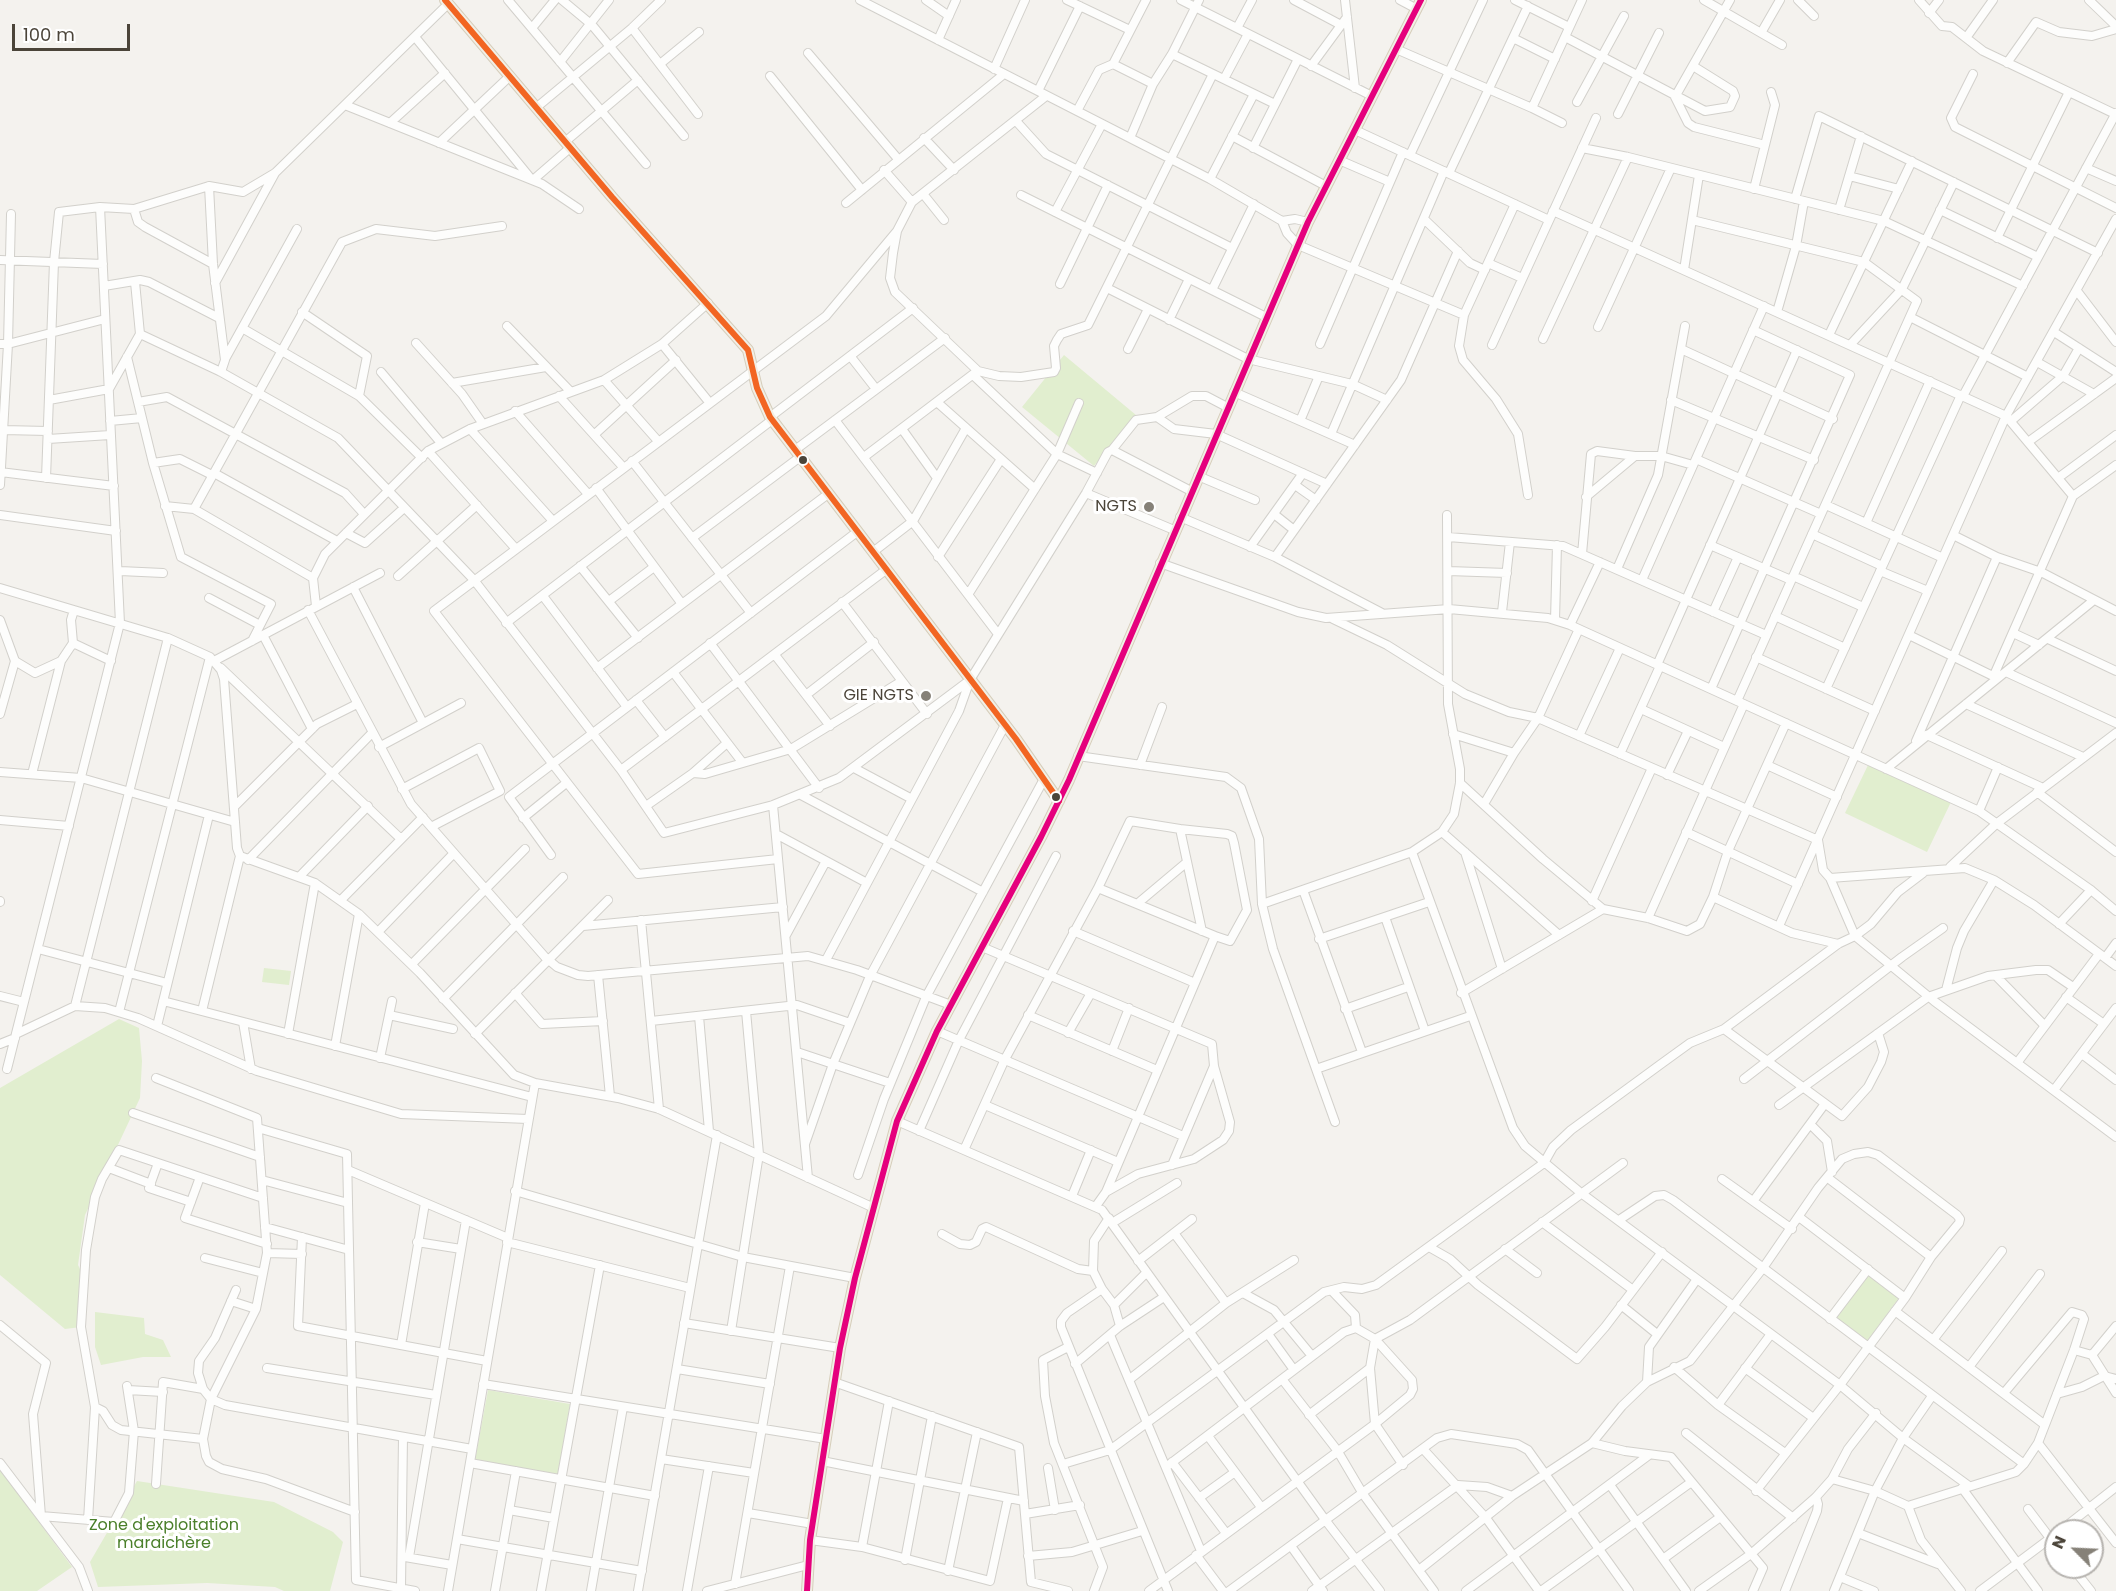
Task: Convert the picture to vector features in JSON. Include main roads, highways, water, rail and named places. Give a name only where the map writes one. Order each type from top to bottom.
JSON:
[{"type":"main road","points":[[447,2],[748,350],[757,388],[771,419],[1005,725],[1059,801]]},
{"type":"main road","points":[[807,1591],[810,1540],[840,1348],[855,1278],[897,1121],[937,1030],[1059,801],[1308,222],[1419,4]]},
{"type":"place","name":"NGTS","points":[[1149,507]]},
{"type":"place","name":"GIE NGTS","points":[[926,696]]},
{"type":"park label","name":"Zone d'exploitation maraichère","points":[[164,1535]]}]
